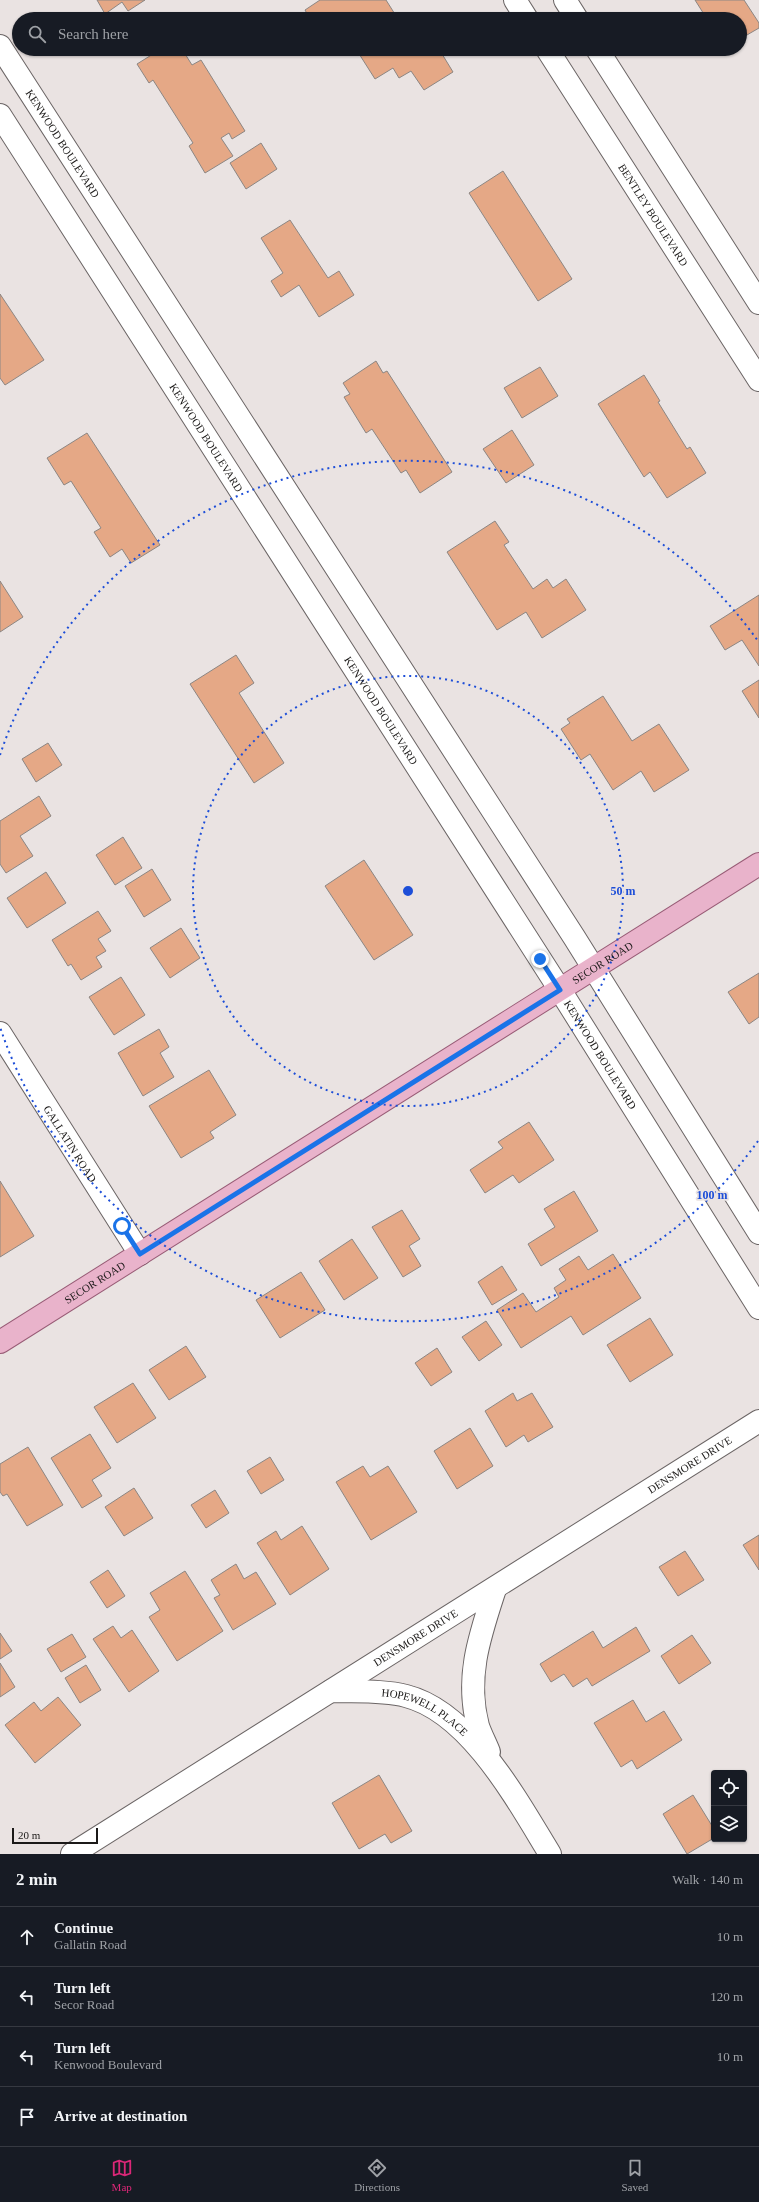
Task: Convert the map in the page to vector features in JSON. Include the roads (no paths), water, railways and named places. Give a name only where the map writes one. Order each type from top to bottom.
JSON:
[{"type":"main road","name":"SECOR ROAD","points":[[0,1342],[759,864]]},
{"type":"street","points":[[515,0],[523,12]]},
{"type":"street","points":[[565,0],[573,12]]},
{"type":"street","name":"KENWOOD BOULEVARD","points":[[0,46],[594,969],[759,1233]]},
{"type":"street","name":"BENTLEY BOULEVARD","points":[[551,56],[759,380]]},
{"type":"street","points":[[601,56],[759,303]]},
{"type":"street","name":"KENWOOD BOULEVARD","points":[[0,115],[560,990],[759,1308]]},
{"type":"street","name":"GALLATIN ROAD","points":[[0,1033],[140,1254]]},
{"type":"street","name":"DENSMORE DRIVE","points":[[72,1854],[495,1589],[759,1421]]},
{"type":"street","name":"HOPEWELL PLACE","points":[[495,1589],[479,1638],[472,1680],[478,1727],[499,1773]]},
{"type":"street","name":"HOPEWELL PLACE","points":[[331,1691],[407,1696],[439,1710],[466,1733],[499,1773],[550,1854]]}]
